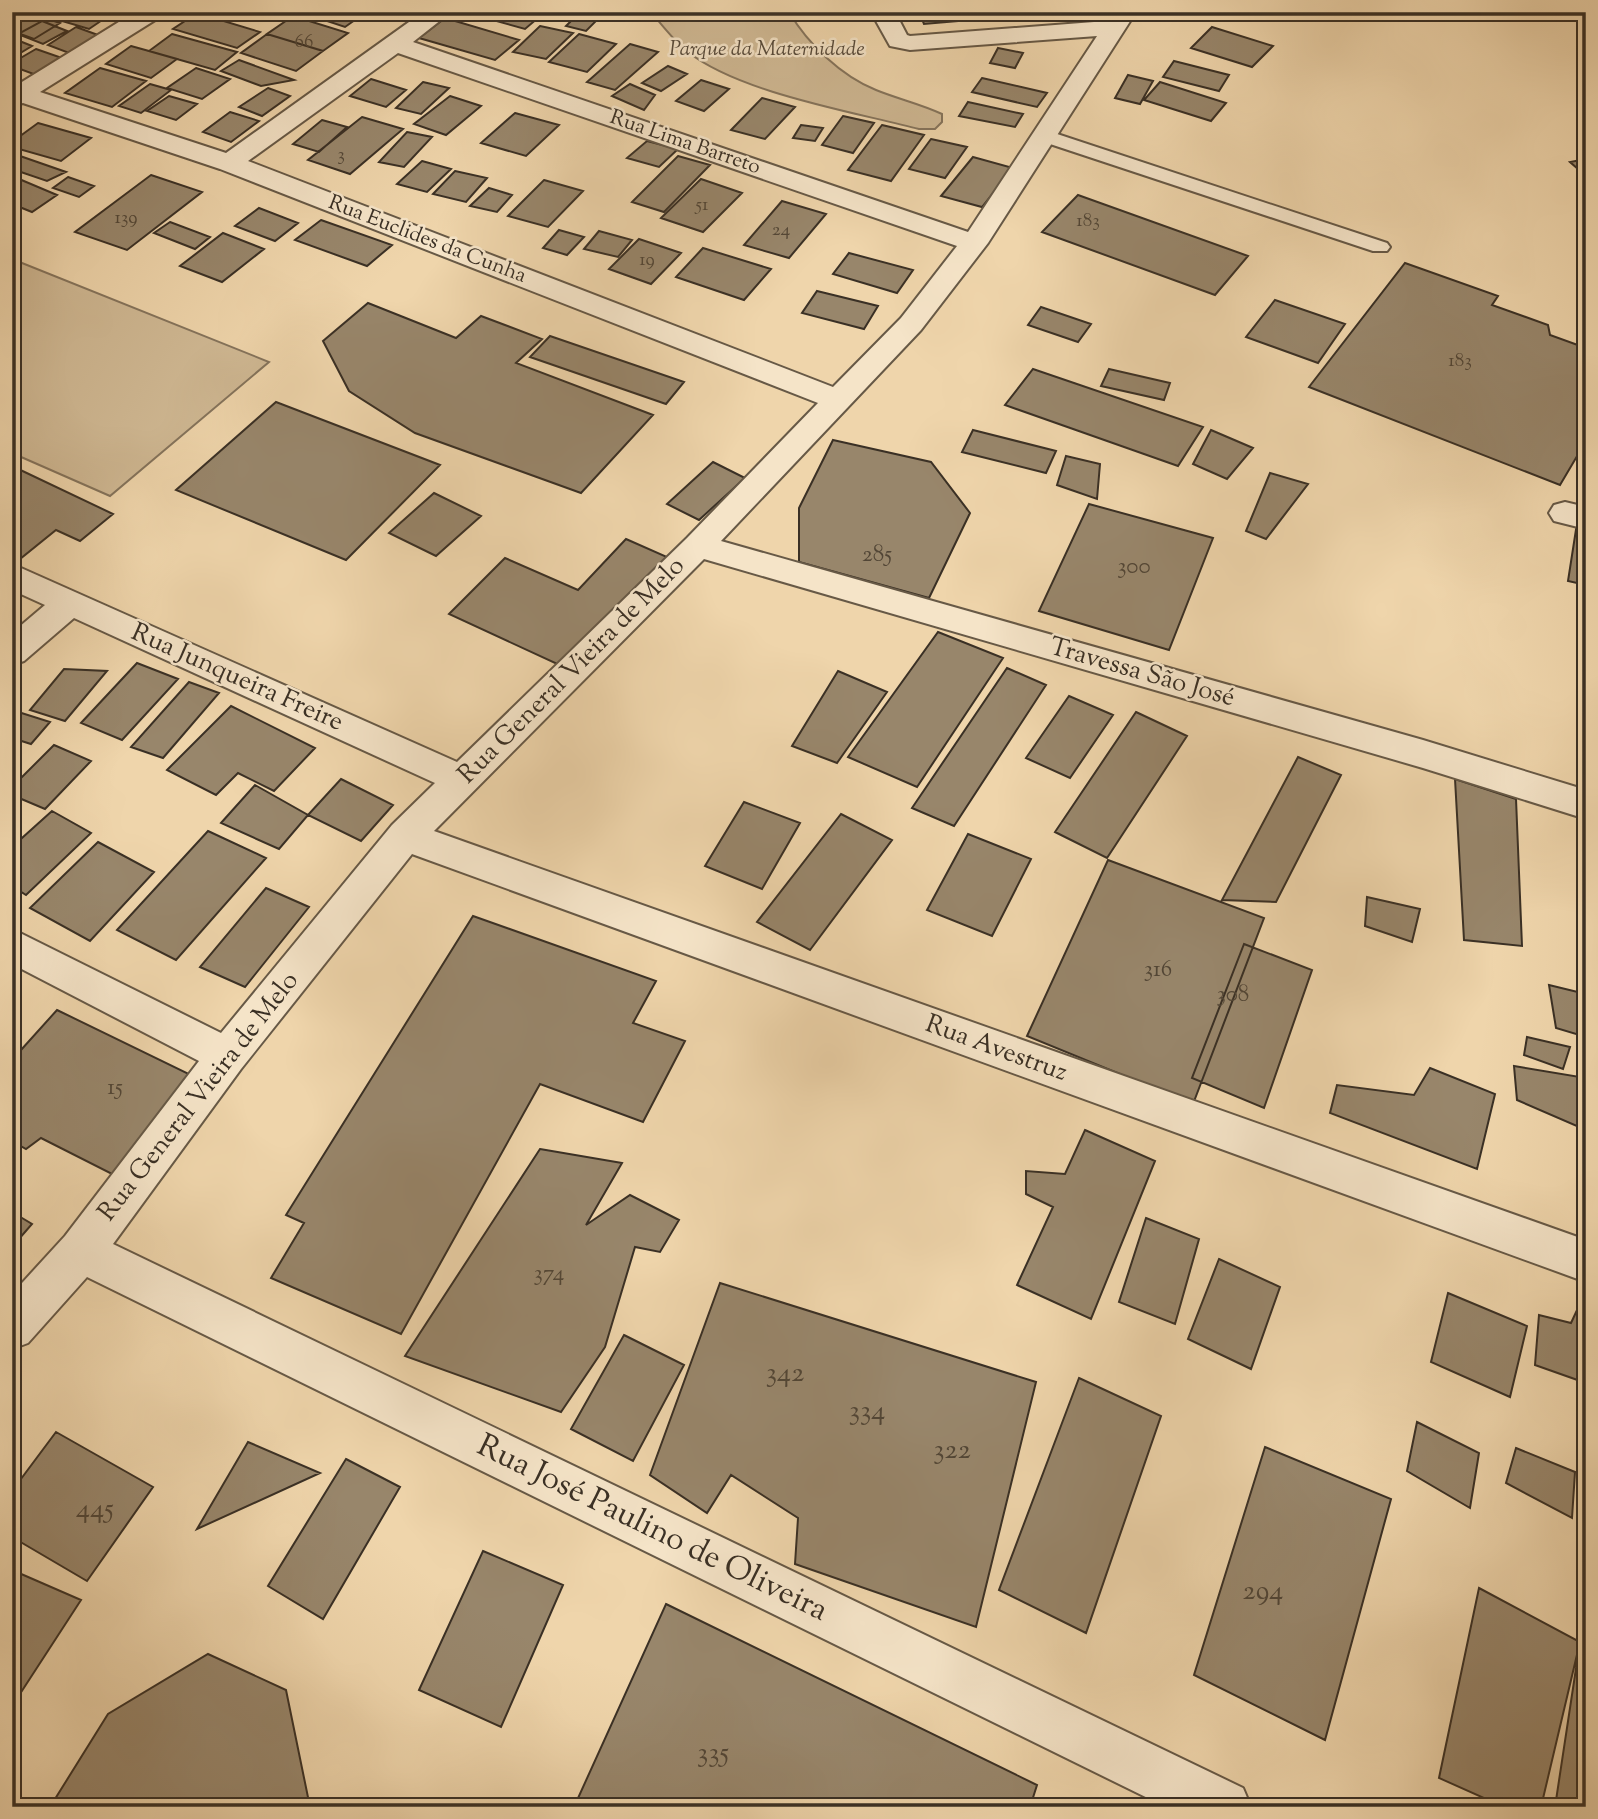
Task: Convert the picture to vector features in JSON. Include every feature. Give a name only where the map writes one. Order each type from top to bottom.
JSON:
[{"type":"street","points":[[15,95],[152,12]]},
{"type":"street","points":[[229,163],[439,12]]},
{"type":"street","points":[[883,12],[898,41],[910,43],[1120,19]]},
{"type":"street","name":"Rua General Vieira de Melo","points":[[12,1327],[81,1251],[227,1056],[405,836],[698,546],[911,324],[974,243],[1120,19]]},
{"type":"street","name":"Rua Lima Barreto","points":[[396,44],[974,243]]},
{"type":"street","name":"Rua Euclides da Cunha","points":[[15,95],[229,163],[838,400]]},
{"type":"street","name":"Travessa São José","points":[[698,546],[1423,754],[1586,805]]},
{"type":"street","name":"Rua Junqueira Freire","points":[[12,576],[463,780]]},
{"type":"street","points":[[12,652],[70,602]]},
{"type":"street","name":"Rua Avestruz","points":[[405,836],[1586,1261]]},
{"type":"street","points":[[12,945],[227,1056]]},
{"type":"street","name":"Rua José Paulino de Oliveira","points":[[81,1251],[1224,1807]]},
{"type":"lane","points":[[1045,136],[1380,247]]},
{"type":"green space","name":"Parque da Maternidade","points":[[651,12],[789,12],[806,36],[838,68],[876,90],[942,114],[942,122],[935,129],[919,129],[799,100],[737,79],[688,52]]},
{"type":"green space","points":[[12,259],[269,362],[110,496],[12,453]]},
{"type":"building","points":[[28,12],[60,23],[34,39],[12,31],[12,21]]},
{"type":"building","points":[[41,12],[84,12],[70,21]]},
{"type":"building","points":[[46,12],[114,12],[89,29],[42,15]]},
{"type":"building","points":[[300,12],[354,12],[362,15],[345,27]]},
{"type":"building","points":[[464,12],[545,12],[525,29]]},
{"type":"building","points":[[919,12],[1002,12],[1004,17],[924,24]]},
{"type":"building","points":[[197,13],[260,32],[237,48],[173,29]]},
{"type":"building","points":[[577,15],[598,19],[586,31],[566,26]]},
{"type":"building","points":[[293,16],[348,33],[323,51],[267,34]]},
{"type":"building","points":[[445,18],[519,40],[495,60],[419,38]]},
{"type":"building","points":[[42,21],[67,31],[43,44],[18,34]]},
{"type":"building","points":[[540,26],[573,33],[546,59],[513,52]]},
{"type":"building","points":[[76,27],[98,35],[69,53],[48,45]]},
{"type":"building","points":[[1212,27],[1273,46],[1252,67],[1191,48]]},
{"type":"building","points":[[172,34],[237,52],[215,70],[149,51]]},
{"type":"building","points":[[267,34],[323,51],[296,71],[241,53]]},
{"type":"building","points":[[579,34],[616,44],[587,72],[549,62]]},
{"type":"building","points":[[12,38],[32,46],[12,58]]},
{"type":"building","points":[[630,44],[658,52],[615,90],[587,82]]},
{"type":"building","points":[[131,46],[177,59],[151,78],[106,64]]},
{"type":"building","points":[[998,48],[1023,53],[1015,68],[990,63]]},
{"type":"building","points":[[36,49],[62,58],[36,75],[12,66],[12,63]]},
{"type":"building","points":[[239,60],[294,80],[261,86],[221,71]]},
{"type":"building","points":[[1174,61],[1229,75],[1219,91],[1163,77]]},
{"type":"building","points":[[668,66],[687,74],[661,91],[642,83]]},
{"type":"building","points":[[100,68],[146,81],[112,107],[65,93]]},
{"type":"building","points":[[196,68],[230,79],[202,99],[167,88]]},
{"type":"building","points":[[1128,75],[1153,81],[1140,104],[1115,98]]},
{"type":"building","points":[[982,78],[1047,93],[1037,107],[972,92]]},
{"type":"building","points":[[371,79],[406,90],[386,107],[350,96]]},
{"type":"building","points":[[701,80],[729,89],[704,111],[676,101]]},
{"type":"building","points":[[423,82],[449,88],[421,114],[396,108]]},
{"type":"building","points":[[1160,82],[1226,103],[1211,121],[1144,100]]},
{"type":"building","points":[[150,84],[171,90],[141,113],[119,106]]},
{"type":"building","points":[[630,84],[655,95],[644,110],[612,96]]},
{"type":"building","points":[[268,88],[290,96],[262,116],[239,107]]},
{"type":"building","points":[[169,96],[197,104],[176,120],[147,111]]},
{"type":"building","points":[[450,96],[481,106],[446,135],[414,124]]},
{"type":"building","points":[[762,98],[795,107],[765,139],[731,130]]},
{"type":"building","points":[[968,102],[1023,114],[1015,127],[959,116]]},
{"type":"building","points":[[230,112],[259,121],[231,142],[203,132]]},
{"type":"building","points":[[515,113],[559,125],[526,156],[481,143]]},
{"type":"building","points":[[843,116],[874,123],[853,153],[822,145]]},
{"type":"building","points":[[362,117],[403,129],[350,174],[308,160]]},
{"type":"building","points":[[322,120],[347,127],[319,152],[293,144]]},
{"type":"building","points":[[38,123],[91,138],[61,161],[12,147],[12,142]]},
{"type":"building","points":[[801,125],[823,128],[815,141],[793,138]]},
{"type":"building","points":[[882,125],[924,135],[891,181],[848,170]]},
{"type":"building","points":[[407,132],[432,137],[404,167],[379,162]]},
{"type":"building","points":[[931,139],[967,147],[945,178],[909,169]]},
{"type":"building","points":[[647,141],[678,149],[659,167],[627,158]]},
{"type":"building","points":[[20,156],[66,172],[47,181],[12,169],[12,161]]},
{"type":"building","points":[[678,156],[710,165],[664,212],[632,202]]},
{"type":"building","points":[[973,157],[1013,168],[982,207],[941,196]]},
{"type":"building","points":[[1586,159],[1586,176],[1570,162]]},
{"type":"building","points":[[422,161],[451,169],[427,192],[397,184]]},
{"type":"building","points":[[455,171],[487,178],[466,202],[433,194]]},
{"type":"building","points":[[151,175],[202,192],[127,250],[75,232]]},
{"type":"building","points":[[12,176],[57,195],[32,212],[12,204]]},
{"type":"building","points":[[68,177],[94,186],[79,197],[53,188]]},
{"type":"building","points":[[701,179],[742,193],[703,232],[661,218]]},
{"type":"building","points":[[544,180],[583,191],[548,227],[508,216]]},
{"type":"building","points":[[489,188],[512,195],[497,212],[470,206]]},
{"type":"building","points":[[1078,195],[1248,256],[1215,295],[1042,232]]},
{"type":"building","points":[[782,201],[826,214],[789,258],[744,245]]},
{"type":"building","points":[[259,208],[298,223],[275,241],[235,226]]},
{"type":"building","points":[[321,220],[392,245],[367,266],[295,240]]},
{"type":"building","points":[[170,222],[210,237],[195,249],[154,233]]},
{"type":"building","points":[[559,230],[584,237],[567,255],[543,248]]},
{"type":"building","points":[[599,231],[632,240],[618,257],[584,249]]},
{"type":"building","points":[[223,233],[264,249],[222,282],[180,266]]},
{"type":"building","points":[[639,239],[681,253],[651,284],[609,269]]},
{"type":"building","points":[[703,248],[771,269],[744,300],[676,277]]},
{"type":"building","points":[[849,253],[913,270],[897,293],[833,274]]},
{"type":"building","points":[[1405,263],[1498,296],[1492,305],[1548,325],[1550,335],[1586,348],[1586,441],[1560,485],[1309,387]]},
{"type":"building","points":[[817,291],[878,306],[864,329],[802,313]]},
{"type":"building","points":[[1275,300],[1345,324],[1318,363],[1246,337]]},
{"type":"building","points":[[368,303],[456,338],[481,316],[542,339],[516,363],[653,415],[581,493],[415,433],[349,391],[323,341]]},
{"type":"building","points":[[1041,307],[1091,324],[1078,342],[1028,325]]},
{"type":"building","points":[[550,336],[684,382],[666,404],[530,357]]},
{"type":"building","points":[[1033,369],[1203,427],[1178,466],[1005,405]]},
{"type":"building","points":[[1109,369],[1170,383],[1164,400],[1101,386]]},
{"type":"building","points":[[276,402],[440,465],[346,560],[176,490]]},
{"type":"building","points":[[973,430],[1056,451],[1046,473],[962,452]]},
{"type":"building","points":[[1211,430],[1253,448],[1227,479],[1193,464]]},
{"type":"building","points":[[833,440],[931,462],[970,513],[929,598],[799,562],[799,508]]},
{"type":"building","points":[[1066,456],[1100,464],[1097,499],[1057,485]]},
{"type":"building","points":[[713,462],[745,478],[699,520],[667,504]]},
{"type":"building","points":[[12,466],[113,514],[80,541],[56,530],[20,559],[12,555]]},
{"type":"building","points":[[1270,473],[1308,484],[1266,539],[1246,531]]},
{"type":"building","points":[[434,493],[481,516],[436,556],[389,533]]},
{"type":"building","points":[[1089,504],[1213,538],[1169,650],[1039,611]]},
{"type":"building","points":[[1577,523],[1586,526],[1586,585],[1568,581]]},
{"type":"building","points":[[626,539],[667,557],[566,668],[449,614],[505,558],[578,590]]},
{"type":"building","points":[[938,632],[1003,658],[917,787],[848,757]]},
{"type":"building","points":[[137,663],[178,679],[122,740],[81,723]]},
{"type":"building","points":[[1007,668],[1046,685],[954,826],[912,808]]},
{"type":"building","points":[[64,669],[107,671],[65,721],[30,710]]},
{"type":"building","points":[[838,671],[887,692],[837,763],[792,746]]},
{"type":"building","points":[[189,682],[219,693],[163,758],[131,747]]},
{"type":"building","points":[[1069,696],[1113,715],[1070,778],[1026,758]]},
{"type":"building","points":[[231,706],[315,748],[274,791],[238,773],[216,795],[167,770]]},
{"type":"building","points":[[12,710],[50,722],[31,744],[12,738]]},
{"type":"building","points":[[1136,712],[1187,736],[1107,858],[1055,832]]},
{"type":"building","points":[[54,745],[91,761],[45,809],[12,795],[12,787]]},
{"type":"building","points":[[1298,757],[1341,775],[1276,902],[1222,900]]},
{"type":"building","points":[[341,779],[393,805],[361,841],[308,815]]},
{"type":"building","points":[[1455,779],[1516,799],[1522,946],[1464,940]]},
{"type":"building","points":[[255,785],[308,815],[279,849],[221,823]]},
{"type":"building","points":[[744,802],[800,823],[762,889],[705,866]]},
{"type":"building","points":[[52,811],[91,833],[26,895],[12,886],[12,847]]},
{"type":"building","points":[[841,814],[892,840],[810,950],[757,922]]},
{"type":"building","points":[[208,831],[266,858],[176,960],[117,930]]},
{"type":"building","points":[[968,834],[1031,859],[992,936],[927,910]]},
{"type":"building","points":[[98,842],[154,872],[90,941],[30,908]]},
{"type":"building","points":[[1108,860],[1264,918],[1193,1104],[1027,1036]]},
{"type":"building","points":[[266,888],[309,907],[245,987],[200,967]]},
{"type":"building","points":[[1367,897],[1420,909],[1412,942],[1365,926]]},
{"type":"building","points":[[473,916],[656,981],[633,1023],[685,1041],[643,1122],[540,1084],[401,1334],[271,1278],[304,1223],[286,1215]]},
{"type":"building","points":[[1244,944],[1312,970],[1264,1108],[1192,1078]]},
{"type":"building","points":[[1549,985],[1586,994],[1586,1037],[1556,1028]]},
{"type":"building","points":[[57,1010],[193,1076],[114,1175],[41,1138],[26,1149],[12,1141],[12,1060]]},
{"type":"building","points":[[1527,1037],[1570,1047],[1563,1069],[1524,1055]]},
{"type":"building","points":[[1514,1066],[1586,1078],[1586,1130],[1517,1100]]},
{"type":"building","points":[[1430,1068],[1495,1094],[1477,1169],[1330,1113],[1337,1085],[1414,1095]]},
{"type":"building","points":[[1085,1130],[1155,1161],[1091,1319],[1017,1285],[1053,1207],[1026,1194],[1026,1171],[1065,1174]]},
{"type":"building","points":[[540,1149],[622,1163],[586,1225],[630,1195],[679,1220],[660,1252],[635,1247],[605,1347],[561,1412],[405,1356]]},
{"type":"building","points":[[12,1212],[32,1224],[12,1247]]},
{"type":"building","points":[[1146,1218],[1199,1239],[1175,1324],[1119,1302]]},
{"type":"building","points":[[1219,1259],[1280,1287],[1251,1369],[1188,1339]]},
{"type":"building","points":[[720,1283],[1036,1382],[976,1627],[795,1564],[798,1518],[731,1475],[707,1513],[650,1475]]},
{"type":"building","points":[[1448,1293],[1527,1326],[1510,1397],[1431,1362]]},
{"type":"building","points":[[1586,1307],[1586,1383],[1535,1365],[1539,1315],[1571,1323],[1578,1308]]},
{"type":"building","points":[[624,1335],[684,1365],[633,1461],[571,1429]]},
{"type":"building","points":[[1079,1378],[1161,1416],[1086,1633],[999,1590]]},
{"type":"building","points":[[1417,1422],[1479,1453],[1470,1508],[1407,1471]]},
{"type":"building","points":[[56,1432],[153,1487],[87,1581],[12,1537],[12,1491]]},
{"type":"building","points":[[248,1442],[320,1473],[197,1529]]},
{"type":"building","points":[[1265,1447],[1391,1499],[1325,1740],[1194,1675]]},
{"type":"building","points":[[1516,1448],[1575,1472],[1572,1518],[1506,1483]]},
{"type":"building","points":[[346,1459],[400,1487],[323,1619],[268,1586]]},
{"type":"building","points":[[483,1551],[563,1585],[501,1727],[419,1690]]},
{"type":"building","points":[[12,1570],[81,1600],[16,1700],[12,1698]]},
{"type":"building","points":[[1479,1588],[1580,1642],[1541,1807],[1504,1807],[1439,1778]]},
{"type":"building","points":[[666,1604],[1037,1785],[1030,1807],[574,1807]]},
{"type":"building","points":[[1580,1642],[1586,1645],[1586,1807],[1555,1807]]},
{"type":"building","points":[[208,1654],[286,1690],[310,1807],[50,1807],[108,1714]]}]
